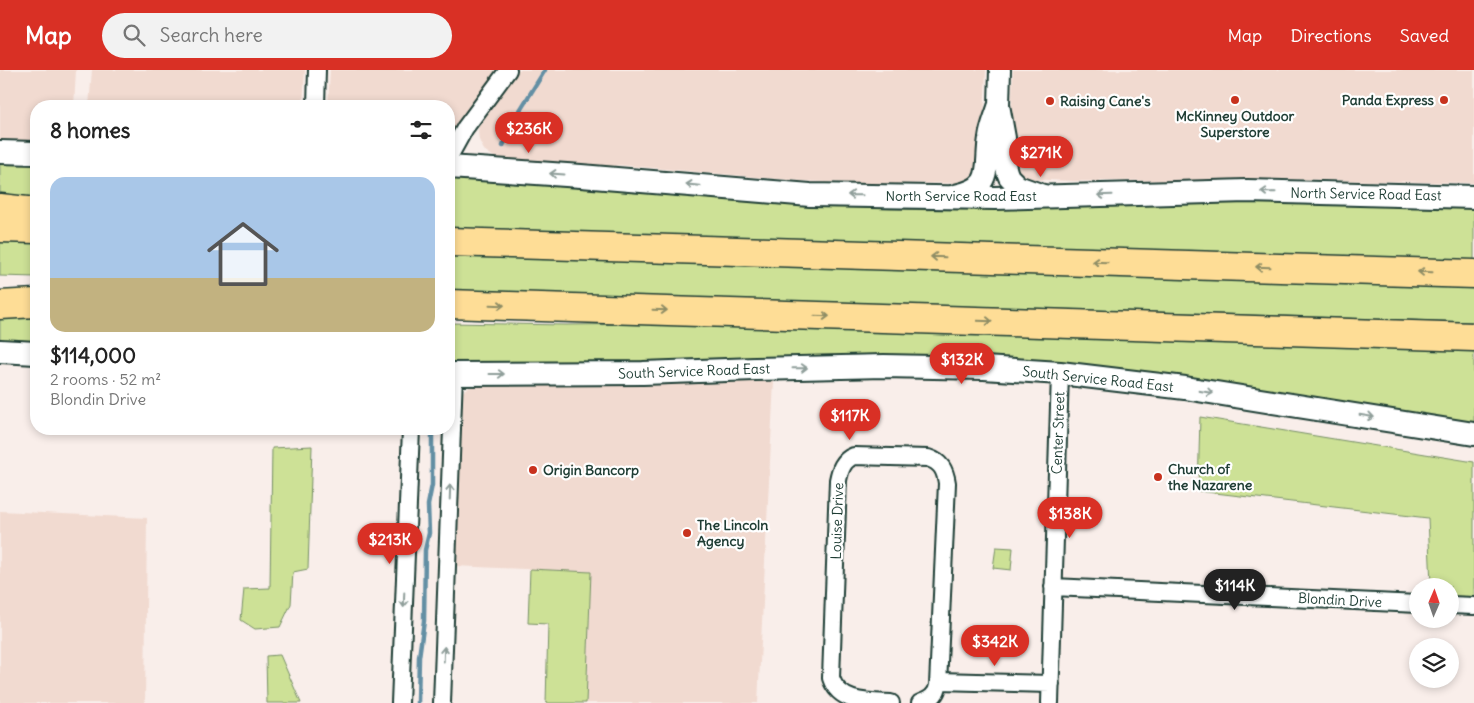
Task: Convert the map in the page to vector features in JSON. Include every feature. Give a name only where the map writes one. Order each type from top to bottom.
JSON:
[{"type":"highway","points":[[0,208],[30,211]]},
{"type":"highway","points":[[0,228],[30,229]]},
{"type":"highway","points":[[455,242],[1474,274]]},
{"type":"highway","points":[[0,289],[30,290]]},
{"type":"highway","points":[[0,305],[30,303]]},
{"type":"highway","points":[[455,304],[1474,337]]},
{"type":"main road","points":[[0,152],[30,153]]},
{"type":"main road","name":"North Service Road East","points":[[455,167],[810,194],[995,198],[1247,191],[1474,197]]},
{"type":"main road","points":[[0,351],[30,353]]},
{"type":"main road","name":"South Service Road East","points":[[455,374],[643,373],[884,366],[976,367],[1060,373],[1185,388],[1474,434]]},
{"type":"street","points":[[316,100],[317,70]]},
{"type":"street","points":[[455,146],[465,128],[508,70]]},
{"type":"street","points":[[942,197],[963,194],[973,190],[982,181],[987,167],[989,138],[998,105],[1000,70]]},
{"type":"street","points":[[998,105],[1005,138],[1004,160],[1009,177],[1018,186],[1055,197]]},
{"type":"street","name":"Center Street","points":[[1050,703],[1060,373]]},
{"type":"street","points":[[400,703],[411,435]]},
{"type":"street","points":[[442,703],[449,435]]},
{"type":"street","name":"Louise Drive","points":[[891,703],[846,699],[835,688],[831,678],[838,480],[842,465],[850,458],[858,456],[924,457],[938,462],[944,470],[946,483],[939,681],[938,689],[932,698],[920,703]]},
{"type":"street","name":"Blondin Drive","points":[[1053,587],[1409,604]]},
{"type":"street","points":[[1459,605],[1474,606]]},
{"type":"street","points":[[939,681],[1051,684]]},
{"type":"shaded area","points":[[0,70],[76,70],[74,100],[30,100],[30,145],[0,144]]},
{"type":"shaded area","points":[[92,70],[305,70],[303,100],[90,100]]},
{"type":"shaded area","points":[[330,70],[500,70],[455,132],[455,100],[328,100]]},
{"type":"shaded area","points":[[518,70],[986,70],[983,146],[979,173],[970,181],[958,183],[876,184],[801,181],[620,165],[586,169],[501,159],[494,157],[484,150],[479,140],[479,124]]},
{"type":"shaded area","points":[[1013,70],[1474,70],[1474,183],[1284,179],[1072,181],[1026,179],[1017,176],[1010,149]]},
{"type":"shaded area","points":[[736,380],[774,381],[758,703],[586,703],[591,572],[454,566],[460,395],[466,389],[473,386],[580,386]]},
{"type":"shaded area","points":[[0,511],[147,518],[145,703],[0,703]]},
{"type":"green space","points":[[0,163],[30,164],[30,200],[0,197]]},
{"type":"green space","points":[[455,178],[854,208],[927,210],[1287,204],[1474,208],[1474,260],[455,229]]},
{"type":"green space","points":[[0,240],[30,241],[30,277],[0,276]]},
{"type":"green space","points":[[455,254],[1474,285],[1474,322],[455,290]]},
{"type":"green space","points":[[30,311],[30,342],[0,340],[0,313]]},
{"type":"green space","points":[[455,323],[664,324],[1474,346],[1474,423],[1185,378],[1071,363],[695,360],[504,364],[455,363]]},
{"type":"green space","points":[[1200,417],[1474,462],[1474,600],[1459,600],[1459,578],[1431,578],[1428,518],[1198,491]]},
{"type":"green space","points":[[312,446],[308,569],[293,572],[291,604],[280,627],[255,629],[241,620],[244,589],[270,588],[272,448]]},
{"type":"green space","points":[[996,547],[1013,548],[1011,570],[993,568]]},
{"type":"green space","points":[[530,569],[591,572],[586,703],[546,703],[548,624],[528,623]]},
{"type":"green space","points":[[280,655],[301,703],[267,703],[266,656]]},
{"type":"waterway","points":[[503,146],[511,125],[545,70]]},
{"type":"waterway","points":[[418,703],[419,657],[424,621],[425,550],[429,533],[428,505],[432,485],[432,435]]},
{"type":"place","name":"McKinney Outdoor Superstore","points":[[1235,100]]},
{"type":"place","name":"Panda Express","points":[[1444,100]]},
{"type":"place","name":"Raising Cane's","points":[[1050,101]]},
{"type":"place","name":"Origin Bancorp","points":[[533,470]]},
{"type":"place","name":"Church of the Nazarene","points":[[1158,477]]},
{"type":"place","name":"The Lincoln Agency","points":[[687,533]]}]
